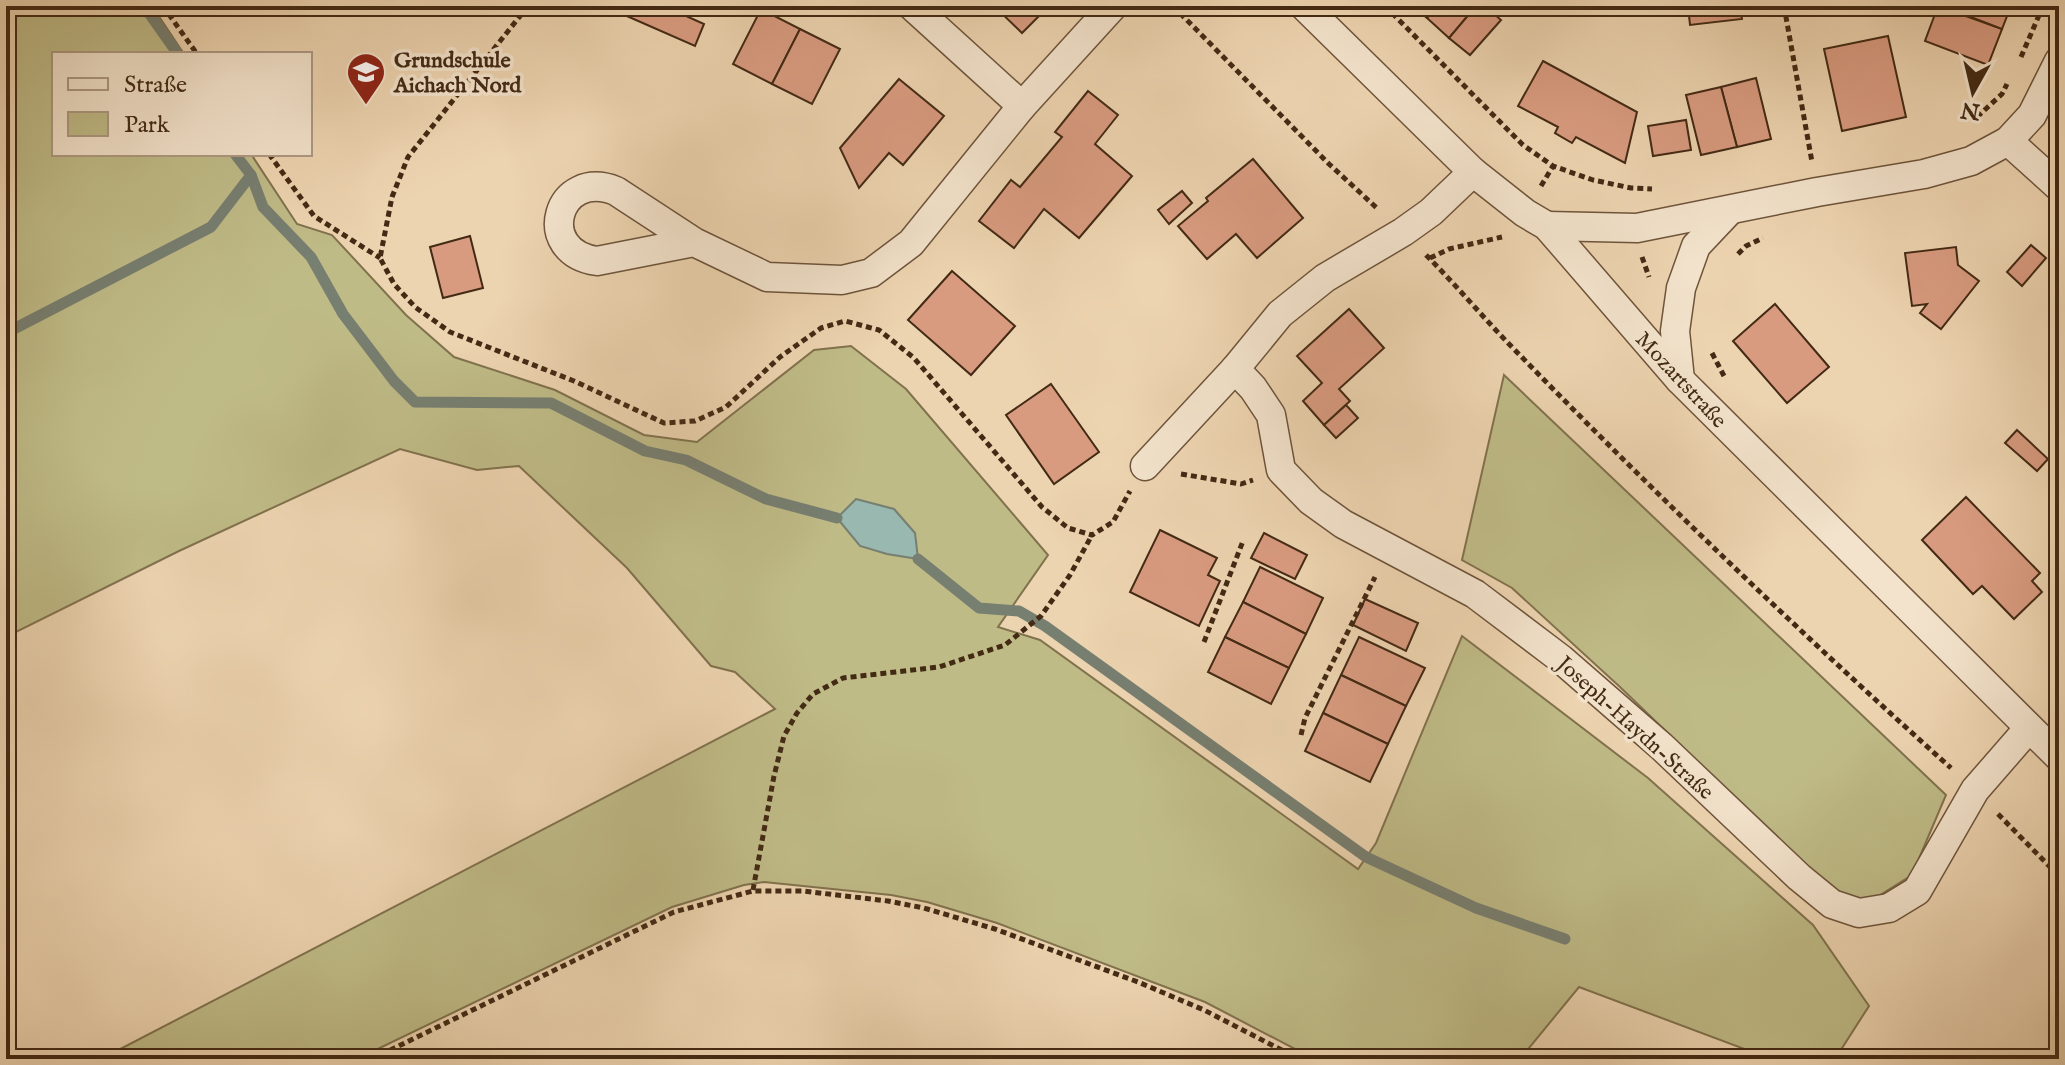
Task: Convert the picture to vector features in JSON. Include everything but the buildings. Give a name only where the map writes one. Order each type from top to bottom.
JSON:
[{"type":"street","points":[[912,6],[1022,106]]},
{"type":"street","points":[[694,242],[767,277],[842,280],[871,273],[911,243],[1022,106],[1113,6]]},
{"type":"street","name":"Mozartstraße","points":[[1304,6],[1473,172],[1536,220],[1680,380],[2059,757]]},
{"type":"street","points":[[1536,220],[1637,228],[1924,174],[1971,161],[2008,141],[2032,115],[2059,61]]},
{"type":"street","points":[[2008,141],[2059,187]]},
{"type":"street","points":[[1145,466],[1235,369],[1280,314],[1325,278],[1431,212],[1473,172]]},
{"type":"street","points":[[1680,380],[1675,331],[1681,288],[1696,246],[1729,211]]},
{"type":"street","points":[[1235,369],[1253,388],[1271,415],[1281,470]]},
{"type":"street","name":"Joseph-Haydn-Straße","points":[[1281,470],[1311,501],[1343,524],[1475,594],[1561,659],[1661,746],[1799,877],[1832,904],[1859,913],[1889,908],[1917,891],[1975,790],[2029,728]]},
{"type":"path","points":[[163,6],[196,52]]},
{"type":"path","points":[[380,258],[392,197],[408,157],[528,6]]},
{"type":"path","points":[[1173,6],[1329,164],[1430,258],[1520,355],[1806,637],[1975,790],[2059,876]]},
{"type":"path","points":[[1385,6],[1523,145],[1553,166],[1593,180],[1631,188],[1659,189]]},
{"type":"path","points":[[1784,6],[1817,192]]},
{"type":"path","points":[[2016,68],[2043,6]]},
{"type":"path","points":[[1968,122],[1981,115],[2002,94],[2009,81]]},
{"type":"path","points":[[270,156],[314,216],[380,258],[394,284],[415,307],[450,332],[574,381],[664,423],[695,421],[726,407],[780,357],[821,328],[845,321],[879,330],[914,358],[1042,507],[1068,528],[1092,535]]},
{"type":"path","points":[[1797,162],[1826,157]]},
{"type":"path","points":[[1430,258],[1449,249],[1507,236],[1536,220]]},
{"type":"path","points":[[1729,262],[1746,246],[1768,236]]},
{"type":"path","points":[[1711,341],[1712,355],[1726,377]]},
{"type":"path","points":[[753,891],[784,736],[813,694],[843,678],[939,667],[1005,645],[1041,616],[1070,575],[1092,535],[1113,522],[1145,466],[1241,484],[1281,470]]},
{"type":"path","points":[[1204,642],[1243,541]]},
{"type":"path","points":[[1301,735],[1305,718],[1388,549]]},
{"type":"path","points":[[372,1059],[674,912],[753,891],[803,891],[888,901],[995,929],[1191,1004],[1299,1059]]},
{"type":"green space","points":[[6,6],[152,6],[183,52],[52,52],[52,156],[252,156],[297,224],[332,235],[406,315],[454,357],[555,390],[644,435],[697,442],[814,350],[851,346],[906,389],[1048,555],[998,627],[1040,640],[1358,869],[1376,843],[1462,636],[1648,778],[1813,925],[1869,1006],[1835,1059],[1771,1059],[1579,987],[1520,1059],[1314,1059],[1205,1002],[997,923],[927,902],[891,895],[764,882],[672,907],[357,1059],[101,1059],[775,709],[735,672],[711,666],[627,568],[519,466],[477,470],[400,449],[179,551],[6,637]]},
{"type":"green space","points":[[1504,375],[1946,795],[1912,875],[1869,902],[1829,888],[1512,588],[1462,560]]},
{"type":"water","points":[[856,499],[894,509],[915,533],[918,559],[860,546],[837,518]]},
{"type":"waterway","points":[[144,6],[177,52]]},
{"type":"waterway","points":[[237,156],[251,175],[263,207],[311,257],[343,314],[394,381],[415,402],[551,403],[645,451],[686,460],[766,499],[837,518]]},
{"type":"waterway","points":[[6,333],[211,227],[251,175]]},
{"type":"waterway","points":[[918,559],[979,608],[1019,611],[1045,626],[1366,857],[1476,908],[1565,939]]},
{"type":"place","name":"Grundschule Aichach Nord","points":[[366,106]]}]
